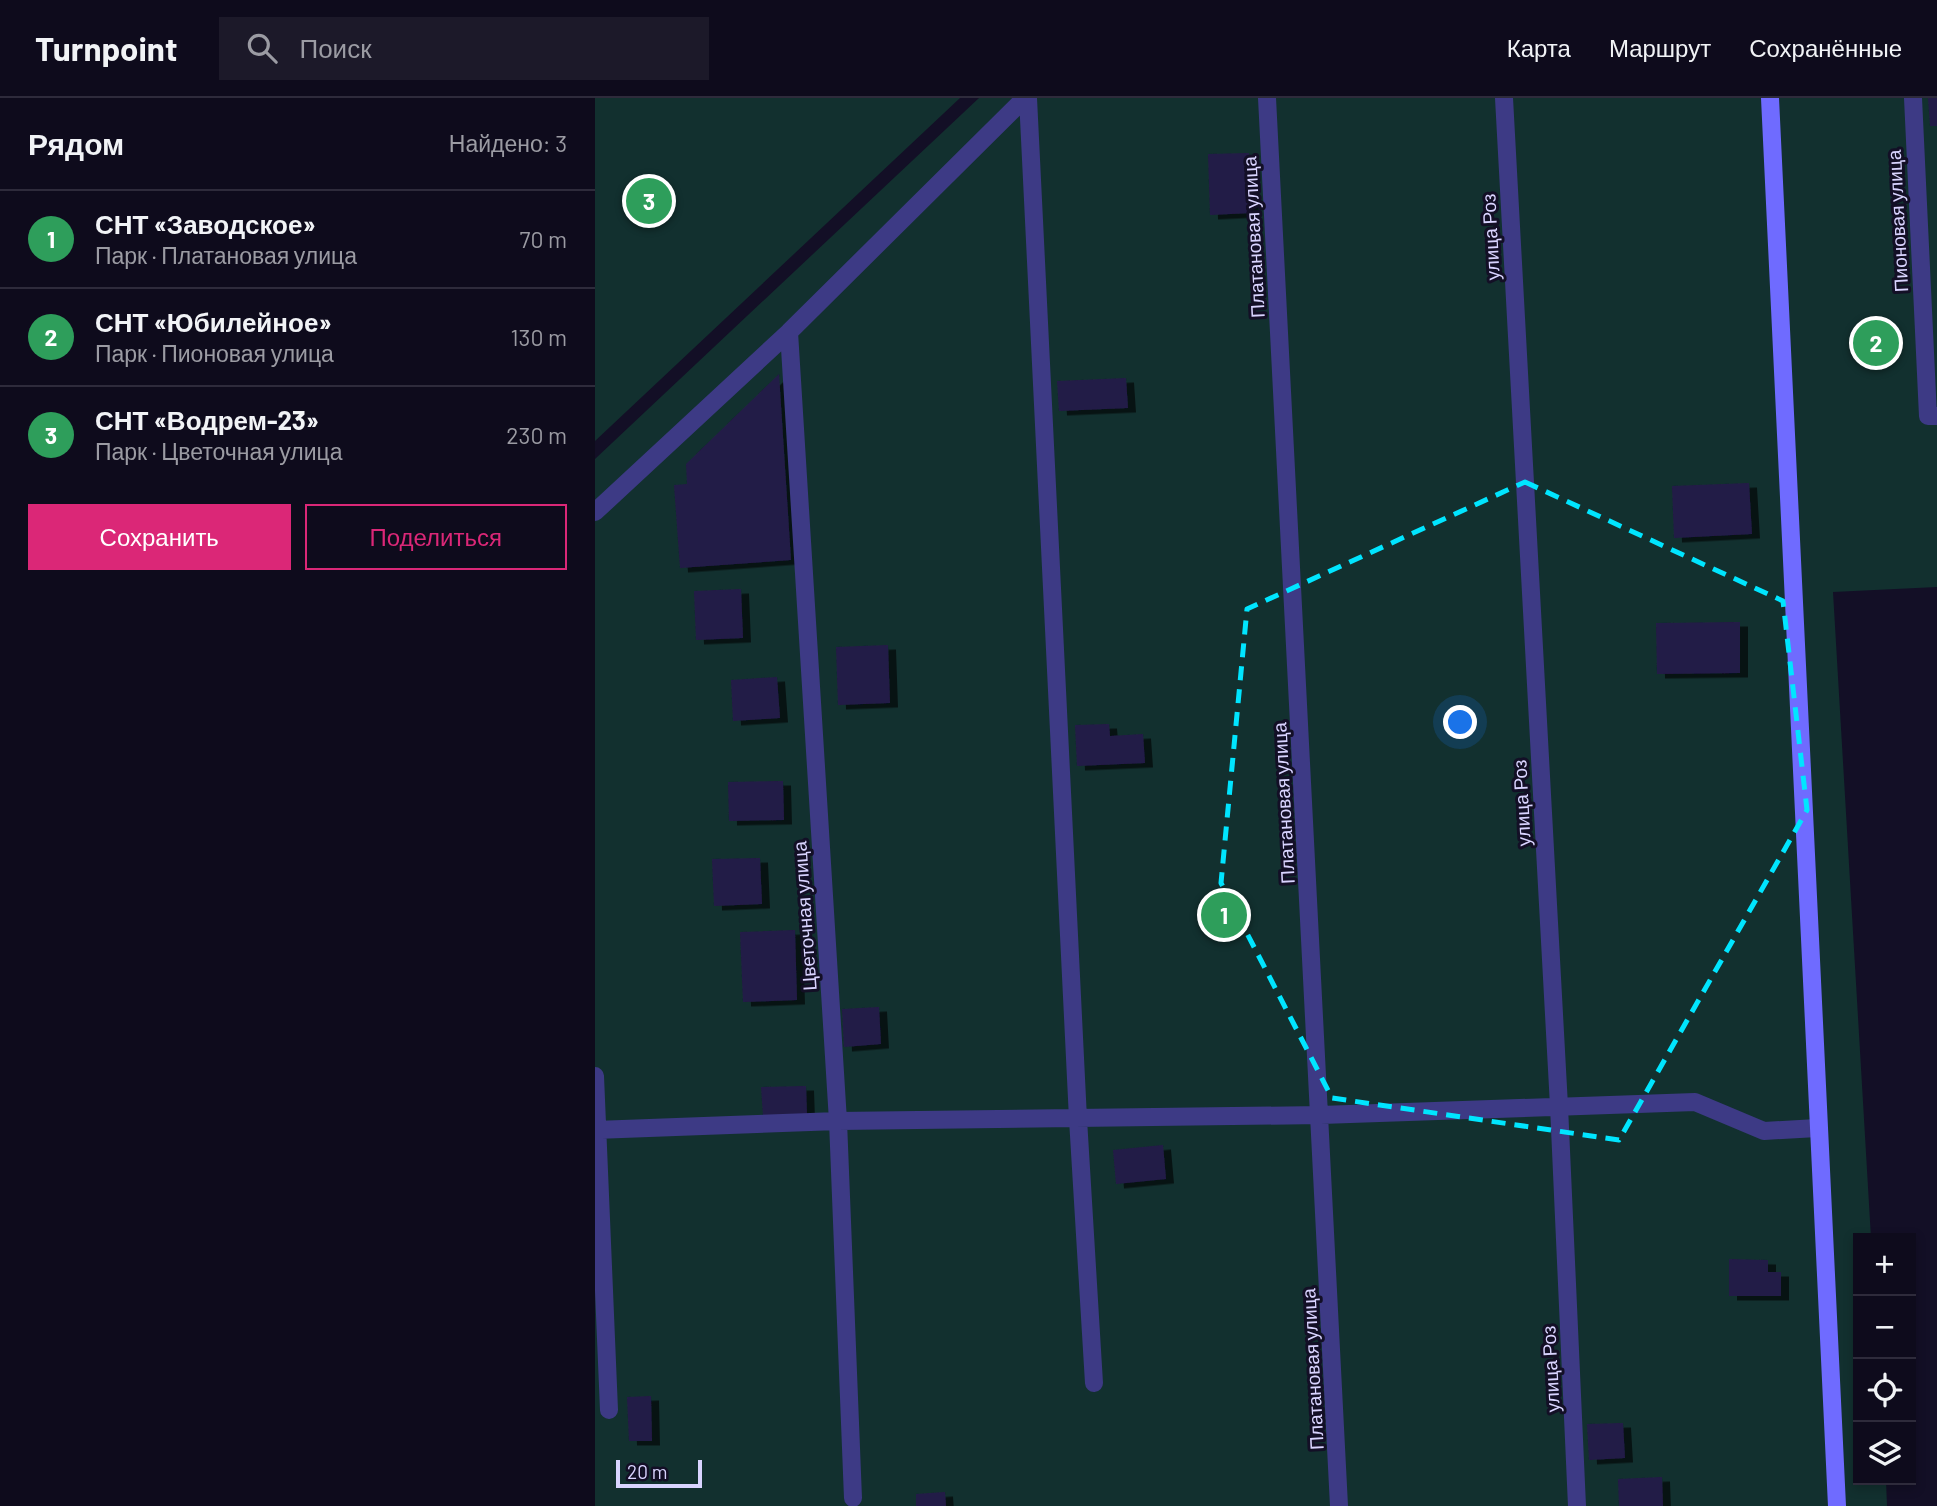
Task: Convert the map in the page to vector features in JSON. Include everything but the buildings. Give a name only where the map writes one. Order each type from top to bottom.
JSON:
[{"type":"street","points":[[595,512],[789,332],[1027,98]]},
{"type":"street","points":[[1027,98],[1078,1118],[1094,1383]]},
{"type":"street","name":"Платановая улица","points":[[1267,98],[1339,1506]]},
{"type":"street","name":"улица Роз","points":[[1504,98],[1559,1106],[1577,1506]]},
{"type":"street","points":[[1770,98],[1837,1506]]},
{"type":"street","name":"Пионовая улица","points":[[1913,98],[1928,416],[1937,416]]},
{"type":"street","name":"Цветочная улица","points":[[789,332],[838,1121],[853,1498]]},
{"type":"street","points":[[595,1076],[608,1409]]},
{"type":"street","points":[[597,1130],[838,1121],[1321,1115],[1695,1102],[1764,1131],[1817,1128]]},
{"type":"highlighted area","points":[[1525,482],[1783,601],[1807,810],[1619,1140],[1332,1098],[1221,883],[1247,609]]},
{"type":"green space","points":[[595,98],[960,98],[595,441]]},
{"type":"green space","points":[[979,98],[1937,98],[1937,587],[1833,592],[1871,1233],[1853,1233],[1853,1485],[1886,1485],[1887,1506],[595,1506],[595,459]]},
{"type":"place","name":"СНТ «Водрем-23»","points":[[649,201]]},
{"type":"place","name":"СНТ «Юбилейное»","points":[[1876,343]]},
{"type":"place","name":"СНТ «Заводское»","points":[[1224,915]]}]
